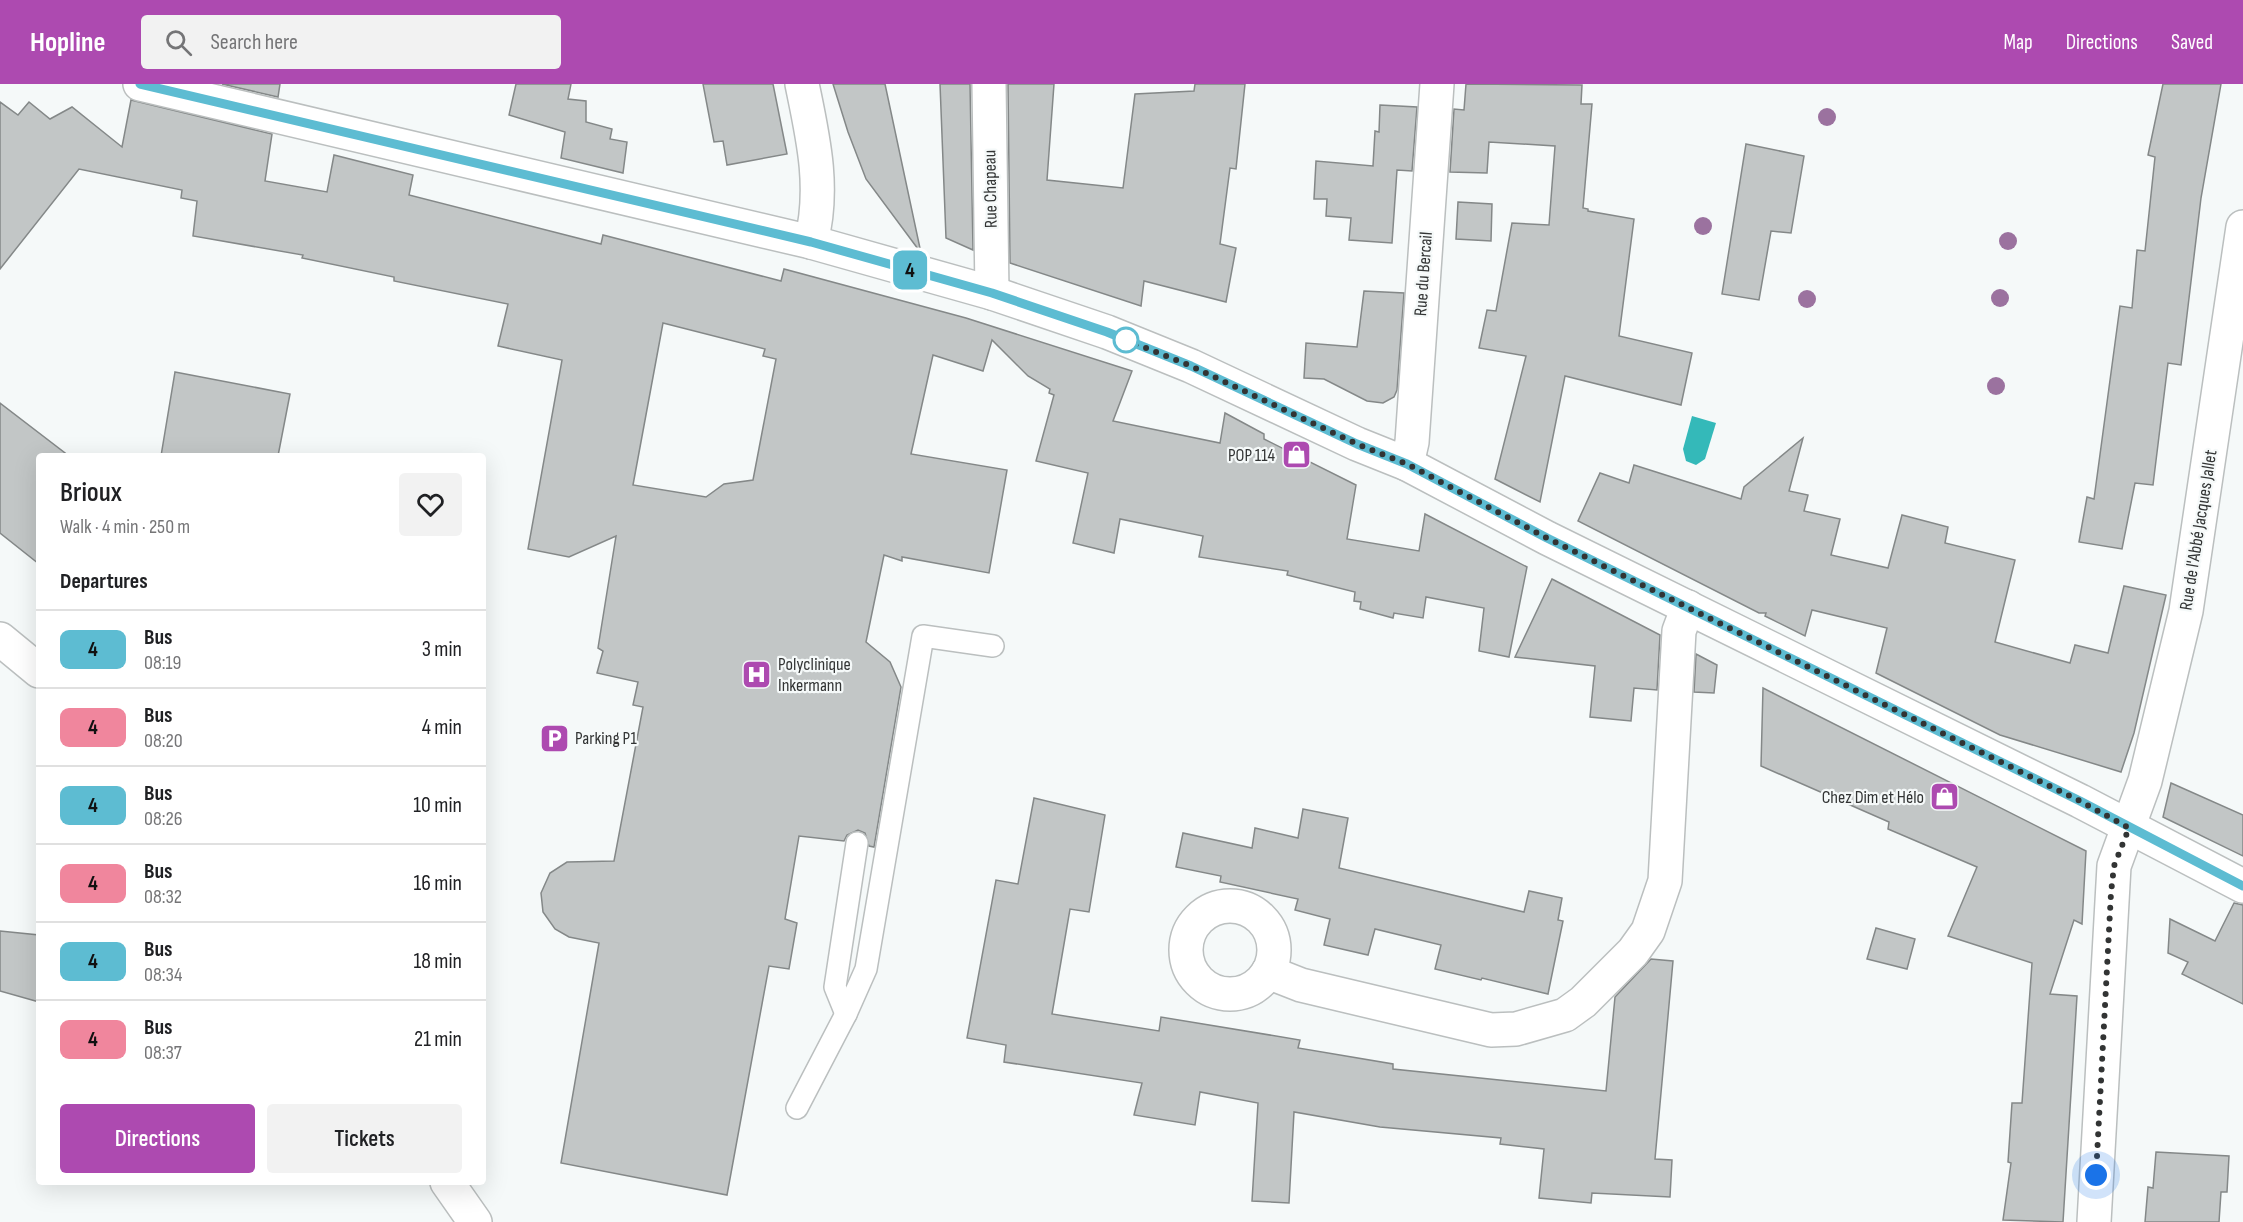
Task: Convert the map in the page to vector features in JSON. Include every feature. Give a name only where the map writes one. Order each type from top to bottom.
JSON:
[{"type":"street","points":[[140,84],[811,242],[992,293],[1107,332],[1191,366],[1357,444],[1407,464],[1547,538],[2080,801],[2243,886]]},
{"type":"street","points":[[802,84],[818,158],[818,207],[811,242]]},
{"type":"street","name":"Rue Chapeau","points":[[989,84],[992,293]]},
{"type":"street","name":"Rue du Bercail","points":[[1407,464],[1412,442],[1437,84]]},
{"type":"street","name":"Rue de l'Abbé Jacques Jallet","points":[[2094,1222],[2114,866],[2145,781],[2186,611],[2243,227]]},
{"type":"street","points":[[1268,972],[1301,985],[1491,1030],[1516,1029],[1541,1023],[1564,1015],[1583,1002],[1633,952],[1648,931],[1665,881],[1679,631],[1688,607]]},
{"type":"street","points":[[0,639],[36,669]]},
{"type":"street","points":[[449,1185],[475,1222]]},
{"type":"lane","points":[[796,1108],[846,1014],[866,969],[923,636],[993,646]]},
{"type":"lane","points":[[846,1014],[835,987],[857,843]]},
{"type":"water","points":[[1692,416],[1716,423],[1705,459],[1696,465],[1686,461],[1683,449]]},
{"type":"building","points":[[222,84],[280,84],[278,97]]},
{"type":"building","points":[[516,84],[571,84],[568,99],[586,101],[586,122],[612,129],[610,139],[627,142],[623,173],[561,158],[565,132],[509,115]]},
{"type":"building","points":[[703,84],[773,84],[787,154],[727,165],[723,141],[714,142]]},
{"type":"building","points":[[833,84],[885,84],[921,253],[866,179]]},
{"type":"building","points":[[940,84],[970,84],[973,250],[946,238]]},
{"type":"building","points":[[1008,84],[1054,84],[1047,180],[1123,188],[1135,94],[1194,91],[1195,84],[1245,84],[1236,169],[1230,168],[1220,244],[1236,248],[1226,302],[1144,281],[1141,306],[1010,263]]},
{"type":"building","points":[[1466,84],[1582,85],[1581,104],[1592,104],[1583,208],[1588,211],[1634,219],[1619,336],[1692,353],[1681,405],[1565,376],[1540,502],[1495,479],[1526,356],[1479,348],[1487,310],[1496,311],[1512,223],[1549,225],[1555,146],[1489,142],[1487,173],[1450,172],[1454,109],[1464,110]]},
{"type":"building","points":[[2163,84],[2221,84],[2201,198],[2181,365],[2168,363],[2153,485],[2135,483],[2122,549],[2079,542],[2087,497],[2094,499],[2120,306],[2132,308],[2137,250],[2145,251],[2155,157],[2148,155]]},
{"type":"building","points":[[131,100],[272,134],[265,181],[327,192],[334,155],[413,175],[409,195],[601,244],[603,235],[781,281],[784,269],[966,318],[1132,371],[1113,421],[1220,443],[1225,413],[1264,434],[1264,439],[1356,485],[1347,539],[1419,551],[1425,514],[1527,567],[1509,657],[1479,651],[1484,608],[1426,597],[1423,618],[1394,613],[1393,618],[1360,609],[1361,602],[1354,601],[1355,592],[1287,575],[1288,571],[1199,557],[1203,536],[1120,519],[1114,553],[1073,543],[1088,473],[1036,461],[1054,395],[1049,393],[1050,389],[1028,376],[992,340],[983,371],[933,355],[911,454],[1007,470],[989,573],[902,557],[902,561],[884,555],[866,642],[890,662],[901,687],[874,847],[869,846],[865,833],[858,830],[847,835],[844,841],[799,836],[785,919],[797,923],[789,969],[769,966],[727,1195],[561,1163],[599,943],[569,937],[555,929],[543,912],[541,893],[550,873],[567,862],[614,861],[643,707],[633,705],[638,682],[597,673],[603,651],[598,648],[616,536],[569,557],[528,549],[562,360],[498,346],[508,304],[394,281],[394,277],[302,258],[303,255],[193,236],[197,201],[181,198],[182,190],[79,169],[0,269],[0,102],[18,115],[29,102],[50,119],[72,107],[122,147]],"holes":[[[663,323],[765,349],[763,356],[776,359],[753,480],[724,484],[706,497],[633,485]]]},
{"type":"building","points":[[1380,105],[1417,107],[1412,171],[1397,170],[1392,243],[1349,240],[1351,218],[1326,216],[1327,199],[1314,199],[1316,161],[1373,166],[1375,131],[1379,132]]},
{"type":"building","points":[[1746,144],[1804,156],[1791,233],[1771,231],[1759,300],[1722,294]]},
{"type":"building","points":[[1458,202],[1492,204],[1491,241],[1456,239]]},
{"type":"building","points":[[1364,291],[1404,293],[1397,390],[1394,397],[1383,403],[1367,401],[1324,379],[1304,378],[1306,343],[1357,347]]},
{"type":"building","points":[[175,372],[290,394],[279,453],[162,453]]},
{"type":"building","points":[[0,403],[65,453],[36,453],[36,562],[0,533]]},
{"type":"building","points":[[1803,438],[1789,491],[1808,495],[1804,511],[1840,519],[1831,555],[1888,568],[1902,515],[1948,527],[1945,543],[2015,560],[1995,642],[2070,663],[2075,645],[2108,653],[2124,586],[2166,595],[2134,733],[2121,772],[2000,735],[1876,673],[1887,628],[1812,610],[1805,636],[1765,616],[1766,613],[1759,613],[1578,521],[1600,473],[1629,483],[1634,465],[1741,499],[1744,487]]},
{"type":"building","points":[[1552,579],[1660,635],[1657,690],[1634,688],[1631,721],[1590,717],[1595,666],[1515,657]]},
{"type":"building","points":[[1696,654],[1717,665],[1714,693],[1694,692]]},
{"type":"building","points":[[1763,688],[2086,851],[2082,924],[2074,920],[2050,994],[2077,996],[2063,1222],[2003,1220],[2011,1163],[2008,1162],[2012,1103],[2022,1103],[2032,963],[1948,936],[1977,867],[1888,829],[1889,822],[1761,766]]},
{"type":"building","points":[[2171,783],[2243,815],[2243,856],[2163,817]]},
{"type":"building","points":[[1034,798],[1105,815],[1089,912],[1070,909],[1052,1014],[1159,1031],[1161,1017],[1300,1040],[1298,1048],[1393,1064],[1393,1069],[1606,1091],[1615,997],[1651,959],[1673,961],[1655,1159],[1672,1160],[1670,1197],[1592,1193],[1591,1203],[1539,1198],[1544,1149],[1500,1144],[1501,1138],[1380,1127],[1294,1112],[1289,1203],[1252,1201],[1258,1103],[1200,1092],[1195,1125],[1134,1115],[1142,1083],[1004,1062],[1006,1045],[967,1038],[996,880],[1018,884]]},
{"type":"building","points":[[1303,809],[1348,818],[1339,868],[1524,912],[1529,891],[1562,898],[1558,920],[1563,921],[1548,994],[1435,969],[1441,945],[1375,929],[1368,955],[1324,945],[1330,919],[1295,910],[1298,899],[1220,882],[1221,876],[1176,867],[1183,833],[1252,848],[1255,828],[1298,838]]},
{"type":"building","points":[[2234,903],[2243,905],[2243,1004],[2182,974],[2188,962],[2168,953],[2170,919],[2215,941]]},
{"type":"building","points":[[1876,928],[1915,939],[1907,969],[1867,959]]},
{"type":"building","points":[[0,931],[36,935],[36,1001],[0,991]]},
{"type":"building","points":[[2156,1152],[2229,1156],[2227,1192],[2221,1192],[2219,1222],[2145,1222],[2148,1187],[2153,1188]]},
{"type":"bus line","name":"4","points":[[140,84],[811,242],[992,293],[1107,332],[1191,366],[1357,444],[1407,464],[1547,538],[2080,801],[2243,886]]},
{"type":"place","name":"POP 114","points":[[1296,455]]},
{"type":"place","name":"Polyclinique Inkermann","points":[[757,674]]},
{"type":"place","name":"Parking P1","points":[[554,738]]},
{"type":"place","name":"Chez Dim et Hélo","points":[[1945,797]]},
{"type":"route","points":[[1126,340],[1191,366],[1357,444],[1407,464],[1547,538],[2080,801],[2129,828],[2114,866],[2111,893],[2096,1175]]}]
